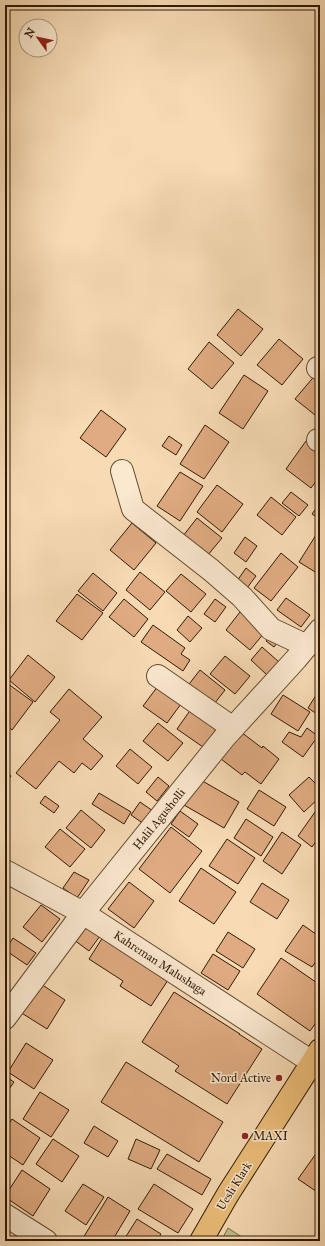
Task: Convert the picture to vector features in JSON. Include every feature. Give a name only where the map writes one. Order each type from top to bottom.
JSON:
[{"type":"main road","name":"Uesli Klark","points":[[201,1241],[228,1194],[316,1056]]},
{"type":"street","points":[[122,471],[132,509],[211,570],[242,597],[271,629],[307,646]]},
{"type":"street","name":"Halil Agusholli","points":[[5,1017],[83,913],[233,728],[320,630]]},
{"type":"street","points":[[158,676],[233,728]]},
{"type":"street","name":"Kahreman Malushaga","points":[[5,870],[83,913],[316,1056]]},
{"type":"street","points":[[5,1215],[46,1241]]},
{"type":"green space","points":[[228,1228],[248,1241],[221,1241]]},
{"type":"building","points":[[238,309],[263,329],[241,356],[217,335]]},
{"type":"building","points":[[279,339],[303,359],[282,385],[257,365]]},
{"type":"building","points":[[209,342],[234,363],[212,389],[188,369]]},
{"type":"building","points":[[317,373],[320,375],[320,419],[295,399]]},
{"type":"building","points":[[244,375],[268,391],[243,429],[219,413]]},
{"type":"building","points":[[101,410],[126,429],[106,457],[80,438]]},
{"type":"building","points":[[205,425],[229,442],[204,479],[180,464]]},
{"type":"building","points":[[169,436],[182,445],[176,455],[162,446]]},
{"type":"building","points":[[306,441],[320,451],[320,476],[311,488],[286,469]]},
{"type":"building","points":[[180,472],[203,486],[180,521],[157,506]]},
{"type":"building","points":[[217,485],[243,504],[222,532],[197,512]]},
{"type":"building","points":[[291,492],[308,505],[299,516],[282,503]]},
{"type":"building","points":[[271,497],[296,517],[282,535],[257,515]]},
{"type":"building","points":[[320,503],[320,519],[312,514]]},
{"type":"building","points":[[197,518],[222,538],[207,556],[183,536]]},
{"type":"building","points":[[132,523],[156,543],[134,570],[110,550]]},
{"type":"building","points":[[316,535],[320,537],[320,575],[299,562]]},
{"type":"building","points":[[245,537],[257,546],[246,562],[234,553]]},
{"type":"building","points":[[281,553],[298,567],[271,601],[254,588]]},
{"type":"building","points":[[246,568],[256,576],[247,588],[237,581]]},
{"type":"building","points":[[140,572],[165,592],[150,610],[126,590]]},
{"type":"building","points":[[93,573],[117,593],[103,611],[78,591]]},
{"type":"building","points":[[181,574],[206,594],[191,612],[166,591]]},
{"type":"building","points":[[77,594],[103,613],[82,640],[56,621]]},
{"type":"building","points":[[286,598],[310,615],[301,627],[277,610]]},
{"type":"building","points":[[124,599],[148,619],[134,637],[109,617]]},
{"type":"building","points":[[215,599],[226,607],[215,622],[204,614]]},
{"type":"building","points":[[240,612],[265,632],[250,650],[226,630]]},
{"type":"building","points":[[188,616],[202,628],[190,642],[177,630]]},
{"type":"building","points":[[153,625],[185,648],[181,654],[190,660],[183,671],[141,642]]},
{"type":"building","points":[[272,633],[280,639],[274,647],[266,641]]},
{"type":"building","points":[[262,647],[279,662],[267,675],[251,660]]},
{"type":"building","points":[[28,655],[55,677],[35,702],[9,680]]},
{"type":"building","points":[[225,656],[250,676],[235,694],[210,674]]},
{"type":"building","points":[[200,670],[225,690],[211,708],[186,688]]},
{"type":"building","points":[[7,683],[33,702],[12,730],[5,724],[5,686]]},
{"type":"building","points":[[158,686],[181,704],[167,723],[143,706]]},
{"type":"building","points":[[69,689],[102,717],[83,739],[103,756],[91,770],[82,763],[74,773],[59,761],[36,789],[16,773],[60,720],[50,712]]},
{"type":"building","points":[[320,689],[320,716],[308,708]]},
{"type":"building","points":[[283,695],[310,712],[298,731],[271,714]]},
{"type":"building","points":[[194,705],[220,724],[203,747],[177,729]]},
{"type":"building","points":[[158,723],[183,743],[168,761],[143,741]]},
{"type":"building","points":[[307,728],[318,736],[303,757],[282,742],[289,732],[301,737]]},
{"type":"building","points":[[241,732],[262,748],[263,746],[279,759],[261,784],[245,772],[242,775],[221,759]]},
{"type":"building","points":[[130,749],[152,767],[138,784],[116,766]]},
{"type":"building","points":[[5,771],[11,776],[5,784]]},
{"type":"building","points":[[158,777],[169,786],[157,801],[146,792]]},
{"type":"building","points":[[309,777],[320,788],[320,797],[304,812],[289,795]]},
{"type":"building","points":[[199,779],[239,802],[224,828],[184,805]]},
{"type":"building","points":[[259,790],[286,807],[274,826],[247,809]]},
{"type":"building","points":[[99,793],[131,812],[124,824],[92,804]]},
{"type":"building","points":[[45,796],[59,806],[54,813],[40,803]]},
{"type":"building","points":[[140,802],[153,811],[144,824],[131,815]]},
{"type":"building","points":[[320,805],[320,836],[312,847],[298,836]]},
{"type":"building","points":[[81,810],[105,830],[91,848],[66,828]]},
{"type":"building","points":[[180,811],[198,824],[189,837],[171,824]]},
{"type":"building","points":[[246,819],[273,837],[261,856],[234,838]]},
{"type":"building","points":[[171,827],[202,851],[170,893],[139,869]]},
{"type":"building","points":[[60,829],[85,849],[70,867],[45,847]]},
{"type":"building","points":[[282,832],[301,845],[282,874],[263,861]]},
{"type":"building","points":[[227,839],[255,858],[238,884],[209,866]]},
{"type":"building","points":[[201,868],[236,892],[214,924],[179,901]]},
{"type":"building","points":[[74,872],[89,880],[77,898],[63,888]]},
{"type":"building","points":[[129,882],[154,901],[134,928],[108,909]]},
{"type":"building","points":[[262,883],[289,900],[277,919],[250,902]]},
{"type":"building","points":[[41,905],[60,919],[42,942],[23,927]]},
{"type":"building","points":[[81,924],[100,936],[89,951],[70,937]]},
{"type":"building","points":[[303,925],[320,937],[320,956],[312,967],[285,951]]},
{"type":"building","points":[[228,932],[255,949],[243,968],[216,951]]},
{"type":"building","points":[[103,937],[170,977],[151,1006],[120,986],[123,981],[89,959]]},
{"type":"building","points":[[13,938],[36,953],[27,965],[5,950]]},
{"type":"building","points":[[213,954],[240,971],[228,990],[201,973]]},
{"type":"building","points":[[281,958],[320,985],[320,1017],[310,1031],[257,994]]},
{"type":"building","points":[[320,968],[320,980],[315,976]]},
{"type":"building","points":[[38,982],[65,1000],[47,1029],[20,1012]]},
{"type":"building","points":[[174,992],[262,1049],[227,1104],[175,1071],[179,1066],[142,1042]]},
{"type":"building","points":[[26,1043],[53,1060],[34,1089],[8,1072]]},
{"type":"building","points":[[126,1062],[223,1122],[199,1162],[101,1102]]},
{"type":"building","points":[[5,1076],[14,1082],[5,1095]]},
{"type":"building","points":[[40,1092],[69,1110],[51,1137],[23,1119]]},
{"type":"building","points":[[12,1119],[40,1138],[23,1165],[5,1153],[5,1130]]},
{"type":"building","points":[[94,1126],[118,1141],[108,1157],[84,1143]]},
{"type":"building","points":[[53,1139],[79,1156],[62,1182],[36,1164]]},
{"type":"building","points":[[136,1139],[160,1150],[151,1169],[128,1159]]},
{"type":"building","points":[[320,1148],[320,1194],[298,1179]]},
{"type":"building","points":[[167,1154],[211,1179],[202,1195],[157,1169]]},
{"type":"building","points":[[22,1170],[50,1189],[33,1216],[5,1197]]},
{"type":"building","points":[[83,1184],[104,1197],[86,1225],[65,1211]]},
{"type":"building","points":[[154,1184],[193,1209],[178,1233],[138,1209]]},
{"type":"building","points":[[108,1197],[130,1211],[112,1241],[88,1241],[83,1238]]},
{"type":"building","points":[[137,1219],[161,1234],[157,1241],[123,1241]]},
{"type":"place","name":"Nord Active","points":[[279,1078]]},
{"type":"place","name":"MAXI","points":[[245,1136]]}]
